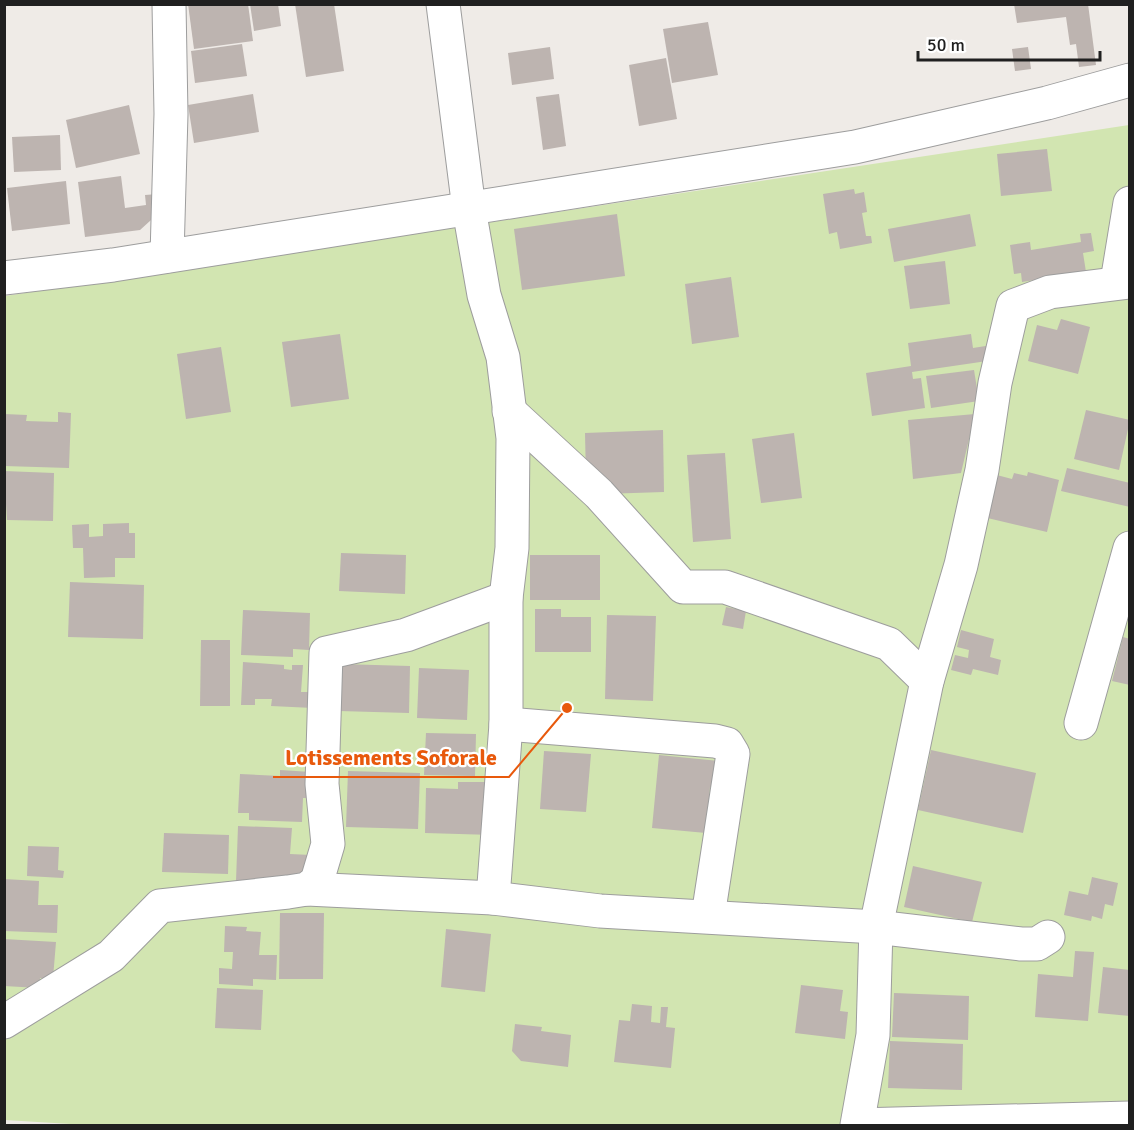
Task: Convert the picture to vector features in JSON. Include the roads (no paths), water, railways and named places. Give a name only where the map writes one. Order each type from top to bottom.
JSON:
[{"type":"street","points":[[167,256],[171,114],[169,4]]},
{"type":"street","points":[[443,4],[469,209],[484,295],[503,357],[513,438],[512,548],[506,598],[506,724],[493,898]]},
{"type":"street","points":[[4,278],[167,256],[855,147],[1047,103],[1130,80]]},
{"type":"street","points":[[1130,203],[1123,282],[1050,292],[1014,306],[995,383],[982,470],[961,565],[927,681],[876,927],[873,1035],[857,1125],[1130,1118]]},
{"type":"street","points":[[509,411],[599,494],[683,587],[725,587],[760,597],[807,617],[889,644],[927,681]]},
{"type":"street","points":[[1081,723],[1130,548]]},
{"type":"street","points":[[307,889],[317,881],[328,844],[322,784],[326,653],[406,635],[506,598]]},
{"type":"street","points":[[506,724],[703,740],[727,744],[733,754],[708,916]]},
{"type":"street","points":[[4,1022],[111,956],[160,906],[307,889],[493,898],[600,911],[876,927],[1021,945],[1037,944],[1048,938]]},
{"type":"place","name":"Lotissements Soforale","points":[[567,708]]}]
